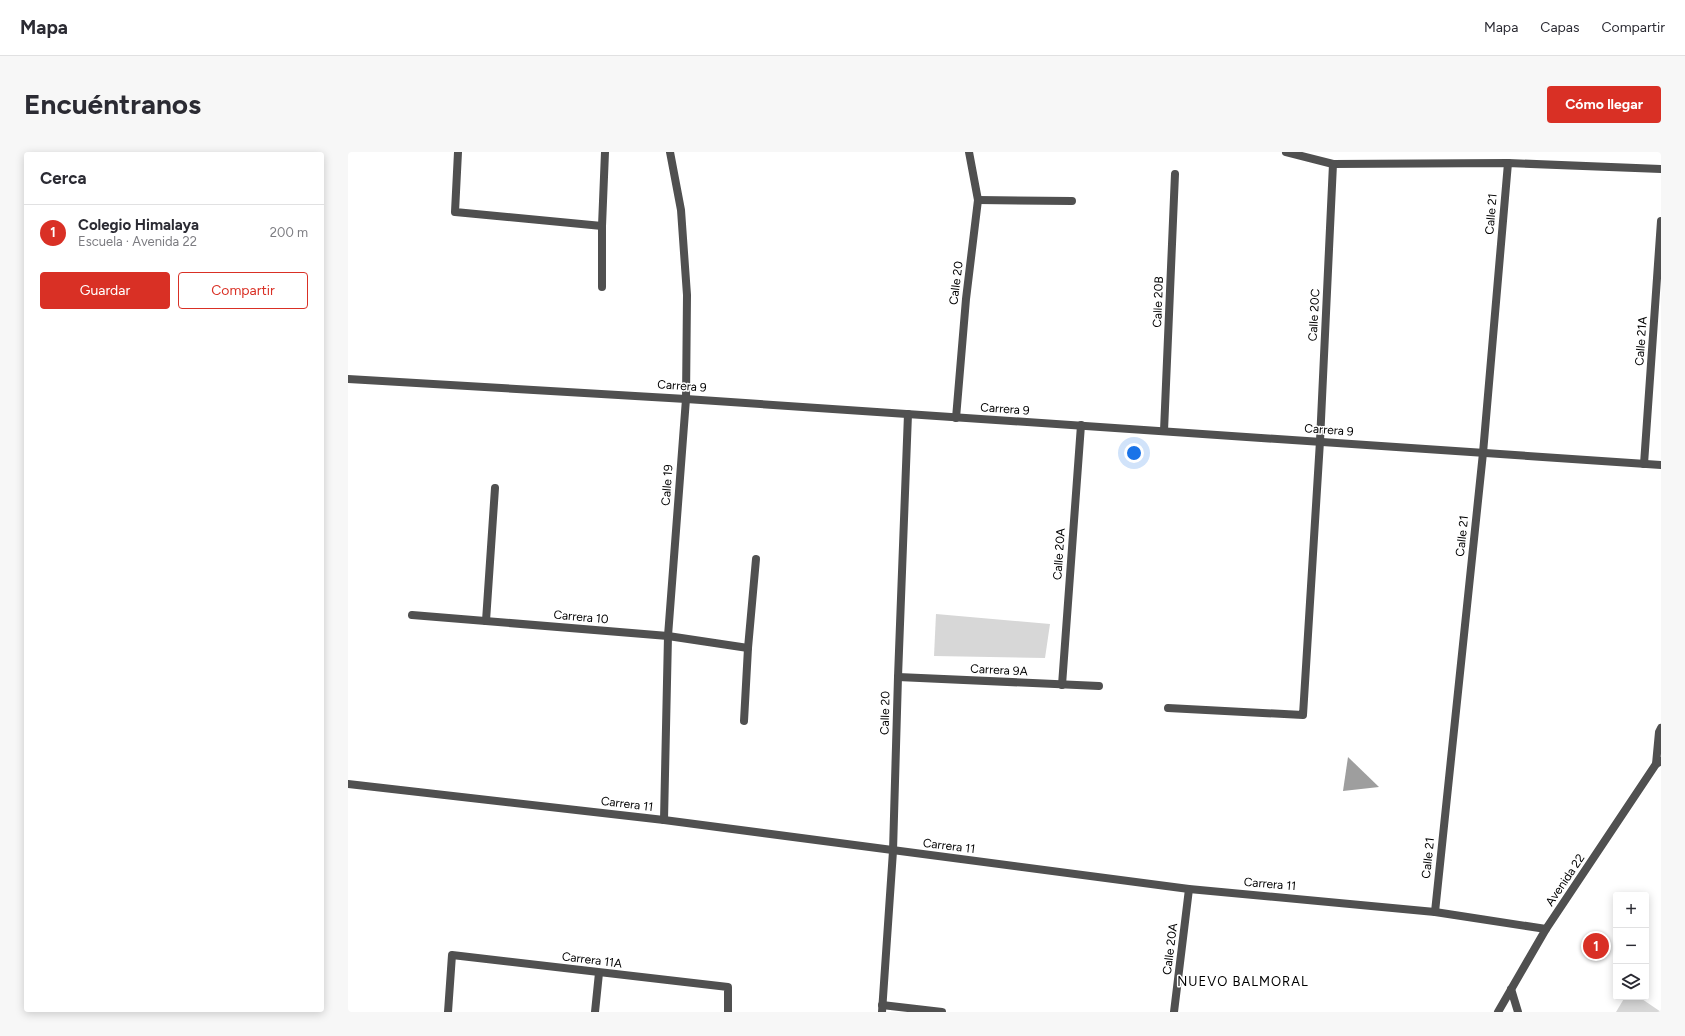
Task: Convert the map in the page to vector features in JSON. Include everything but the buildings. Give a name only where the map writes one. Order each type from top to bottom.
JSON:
[{"type":"street","points":[[458,152],[454,212],[602,226]]},
{"type":"street","points":[[602,287],[602,226],[605,152]]},
{"type":"street","name":"Calle 19","points":[[664,820],[668,636],[686,398],[687,295],[681,210],[670,152]]},
{"type":"street","name":"Calle 20","points":[[956,418],[966,299],[978,200],[969,152]]},
{"type":"street","points":[[1286,152],[1333,164],[1508,163],[1661,170]]},
{"type":"street","name":"Calle 21","points":[[1434,912],[1483,453],[1508,163]]},
{"type":"street","name":"Calle 20C","points":[[1168,708],[1303,715],[1320,441],[1333,164]]},
{"type":"street","name":"Calle 20B","points":[[1164,431],[1175,174]]},
{"type":"street","points":[[978,200],[1072,201]]},
{"type":"street","name":"Calle 21A","points":[[1644,464],[1658,302],[1661,221]]},
{"type":"street","name":"Carrera 9","points":[[348,379],[686,398],[956,418],[1080,425],[1661,465]]},
{"type":"street","name":"Calle 20","points":[[882,1009],[893,851],[908,414]]},
{"type":"street","name":"Calle 20A","points":[[1062,685],[1080,425]]},
{"type":"street","points":[[486,621],[495,488]]},
{"type":"street","points":[[744,721],[748,648],[756,559]]},
{"type":"street","name":"Carrera 10","points":[[412,615],[668,636],[748,648]]},
{"type":"street","name":"Carrera 9A","points":[[898,677],[1099,686]]},
{"type":"street","name":"Avenida 22","points":[[1498,1012],[1546,929],[1659,764],[1659,732],[1661,728]]},
{"type":"street","name":"Carrera 11","points":[[348,784],[664,820],[1189,889],[1434,912],[1546,929]]},
{"type":"street","name":"Calle 20A","points":[[1174,1012],[1189,889]]},
{"type":"street","name":"Carrera 11A","points":[[448,1012],[452,955],[728,987],[728,1012]]},
{"type":"street","points":[[595,1012],[598,973]]},
{"type":"street","points":[[1512,989],[1518,1012]]},
{"type":"street","points":[[882,1009],[942,1012]]},
{"type":"shaded area","points":[[936,614],[1050,624],[1045,658],[934,656]]},
{"type":"shaded area","points":[[1348,757],[1379,787],[1343,791]]},
{"type":"shaded area","points":[[1623,1000],[1643,1000],[1661,1012],[1616,1012]]},
{"type":"place","name":"Colegio Himalaya","points":[[1596,946]]},
{"type":"district","name":"NUEVO BALMORAL","points":[[1243,981]]}]
